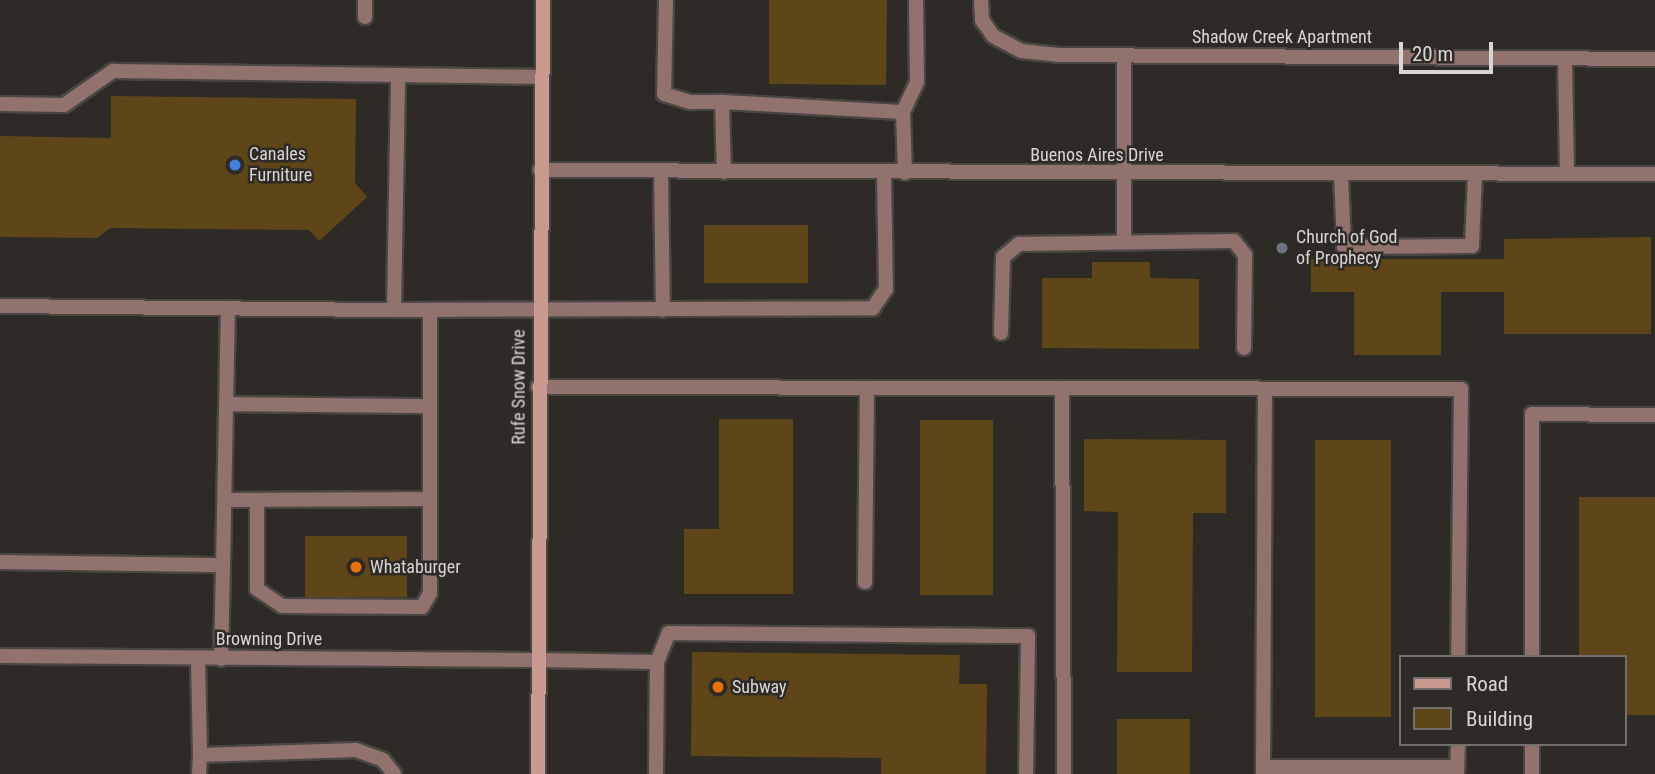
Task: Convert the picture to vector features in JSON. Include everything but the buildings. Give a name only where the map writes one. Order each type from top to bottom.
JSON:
[{"type":"main road","name":"Rufe Snow Drive","points":[[538,774],[538,310],[543,0]]},
{"type":"street","points":[[365,0],[365,17]]},
{"type":"street","points":[[666,0],[664,94],[691,102],[903,111]]},
{"type":"street","points":[[905,173],[903,111],[917,82],[916,0]]},
{"type":"street","name":"Shadow Creek Apartment","points":[[981,0],[982,20],[993,36],[1021,51],[1124,56],[1655,59]]},
{"type":"street","points":[[1124,56],[1125,241]]},
{"type":"street","points":[[1566,58],[1567,173]]},
{"type":"street","points":[[0,104],[64,105],[113,71],[542,76]]},
{"type":"street","points":[[394,310],[398,75]]},
{"type":"street","points":[[722,102],[724,172]]},
{"type":"street","name":"Buenos Aires Drive","points":[[540,170],[1655,174]]},
{"type":"street","points":[[661,172],[663,310]]},
{"type":"street","points":[[0,306],[394,310],[873,309],[886,289],[884,173]]},
{"type":"street","points":[[1341,174],[1344,247],[1356,247],[1472,246],[1475,173]]},
{"type":"street","points":[[1000,333],[1003,257],[1019,244],[1234,241],[1245,255],[1244,348]]},
{"type":"street","points":[[221,659],[228,309]]},
{"type":"street","points":[[257,500],[257,589],[282,606],[422,607],[430,593],[430,310]]},
{"type":"street","points":[[538,387],[1461,389],[1458,655]]},
{"type":"street","points":[[865,582],[867,388]]},
{"type":"street","points":[[1062,388],[1064,774]]},
{"type":"street","points":[[1265,389],[1262,771],[1457,771],[1458,746]]},
{"type":"street","points":[[227,404],[430,406]]},
{"type":"street","points":[[1532,655],[1532,414],[1655,415]]},
{"type":"street","points":[[225,500],[430,499]]},
{"type":"street","points":[[0,562],[223,565]]},
{"type":"street","points":[[656,774],[657,662],[669,634],[1028,636],[1026,774]]},
{"type":"street","name":"Browning Drive","points":[[0,656],[657,662]]},
{"type":"street","points":[[198,659],[199,774]]},
{"type":"street","points":[[1532,746],[1532,774]]},
{"type":"street","points":[[200,755],[356,750],[383,760],[394,774]]},
{"type":"place","name":"Canales Furniture","points":[[235,165]]},
{"type":"place","name":"Church of God of Prophecy","points":[[1282,248]]},
{"type":"place","name":"Whataburger","points":[[356,567]]},
{"type":"place","name":"Subway","points":[[718,687]]}]
